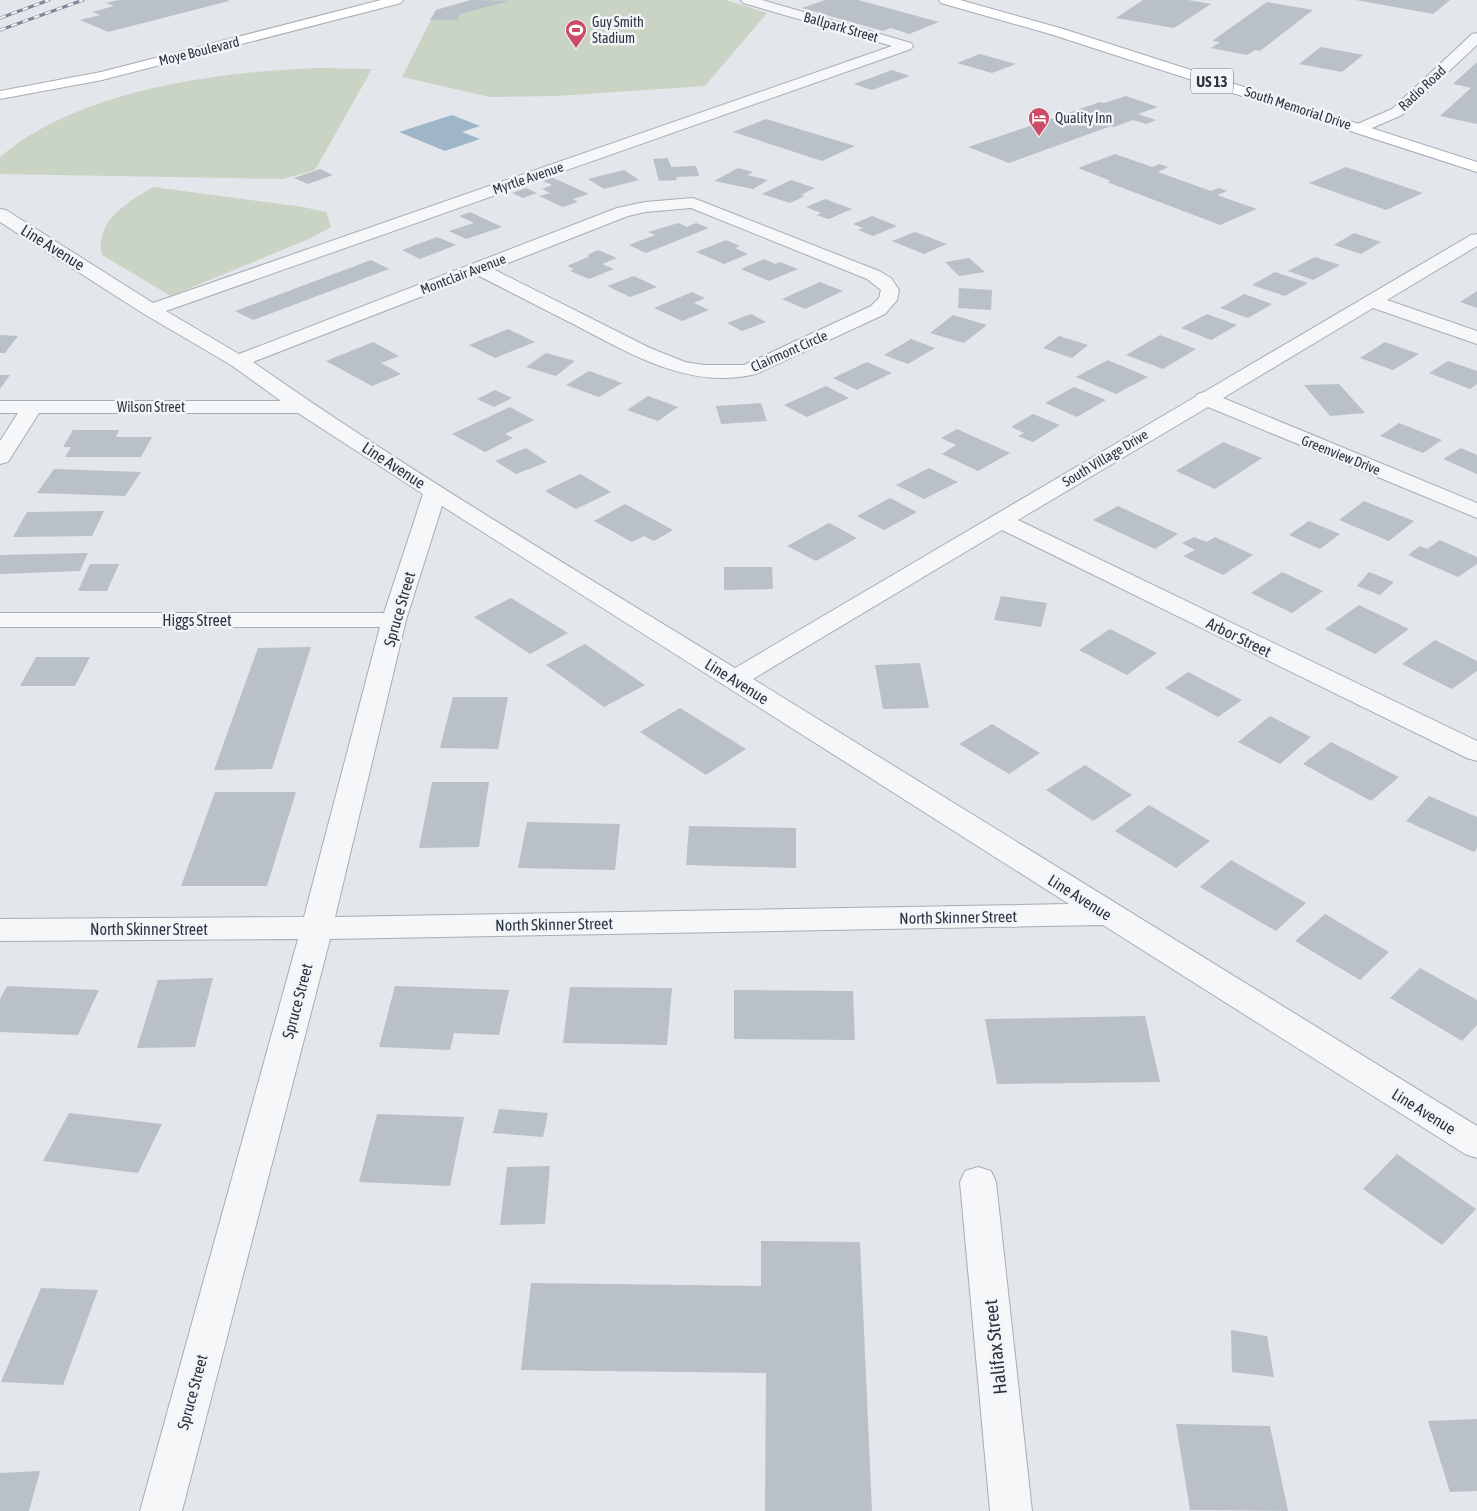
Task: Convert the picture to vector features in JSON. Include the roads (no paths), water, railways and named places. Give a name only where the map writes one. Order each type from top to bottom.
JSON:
[{"type":"main road","name":"Moye Boulevard","points":[[0,95],[102,76],[396,0]]},
{"type":"main road","name":"South Memorial Drive","points":[[946,0],[1056,31],[1477,167]]},
{"type":"street","name":"Ballpark Street","points":[[748,0],[906,46]]},
{"type":"street","name":"Radio Road","points":[[1360,128],[1397,112],[1477,37]]},
{"type":"street","name":"Myrtle Avenue","points":[[151,310],[906,46]]},
{"type":"street","name":"Clairmont Circle","points":[[477,268],[654,356],[687,369],[708,372],[731,373],[750,370],[878,310],[888,300],[890,290],[884,282],[873,276],[693,203]]},
{"type":"street","name":"Montclair Avenue","points":[[238,361],[623,212],[645,207],[693,203]]},
{"type":"street","name":"Line Avenue","points":[[0,214],[151,310],[238,361],[303,407],[435,492],[1477,1144]]},
{"type":"street","name":"South Village Drive","points":[[734,679],[1205,398],[1477,239]]},
{"type":"street","points":[[1370,301],[1477,338]]},
{"type":"street","name":"Greenview Drive","points":[[1205,398],[1477,511]]},
{"type":"street","name":"Wilson Street","points":[[0,407],[303,407]]},
{"type":"street","points":[[0,458],[33,407]]},
{"type":"street","name":"Spruce Street","points":[[161,1511],[317,928],[394,620],[435,492]]},
{"type":"street","name":"Arbor Street","points":[[1001,521],[1477,752]]},
{"type":"street","name":"Higgs Street","points":[[0,620],[394,620]]},
{"type":"street","name":"North Skinner Street","points":[[0,930],[317,928],[1107,914]]},
{"type":"street","name":"Halifax Street","points":[[978,1182],[1011,1511]]},
{"type":"water","points":[[452,115],[480,126],[462,132],[480,139],[445,151],[399,132]]},
{"type":"railway","points":[[0,18],[49,0]]},
{"type":"railway","points":[[0,30],[83,0]]},
{"type":"place","name":"Guy Smith Stadium","points":[[576,49]]},
{"type":"place","name":"Quality Inn","points":[[1039,137]]}]
